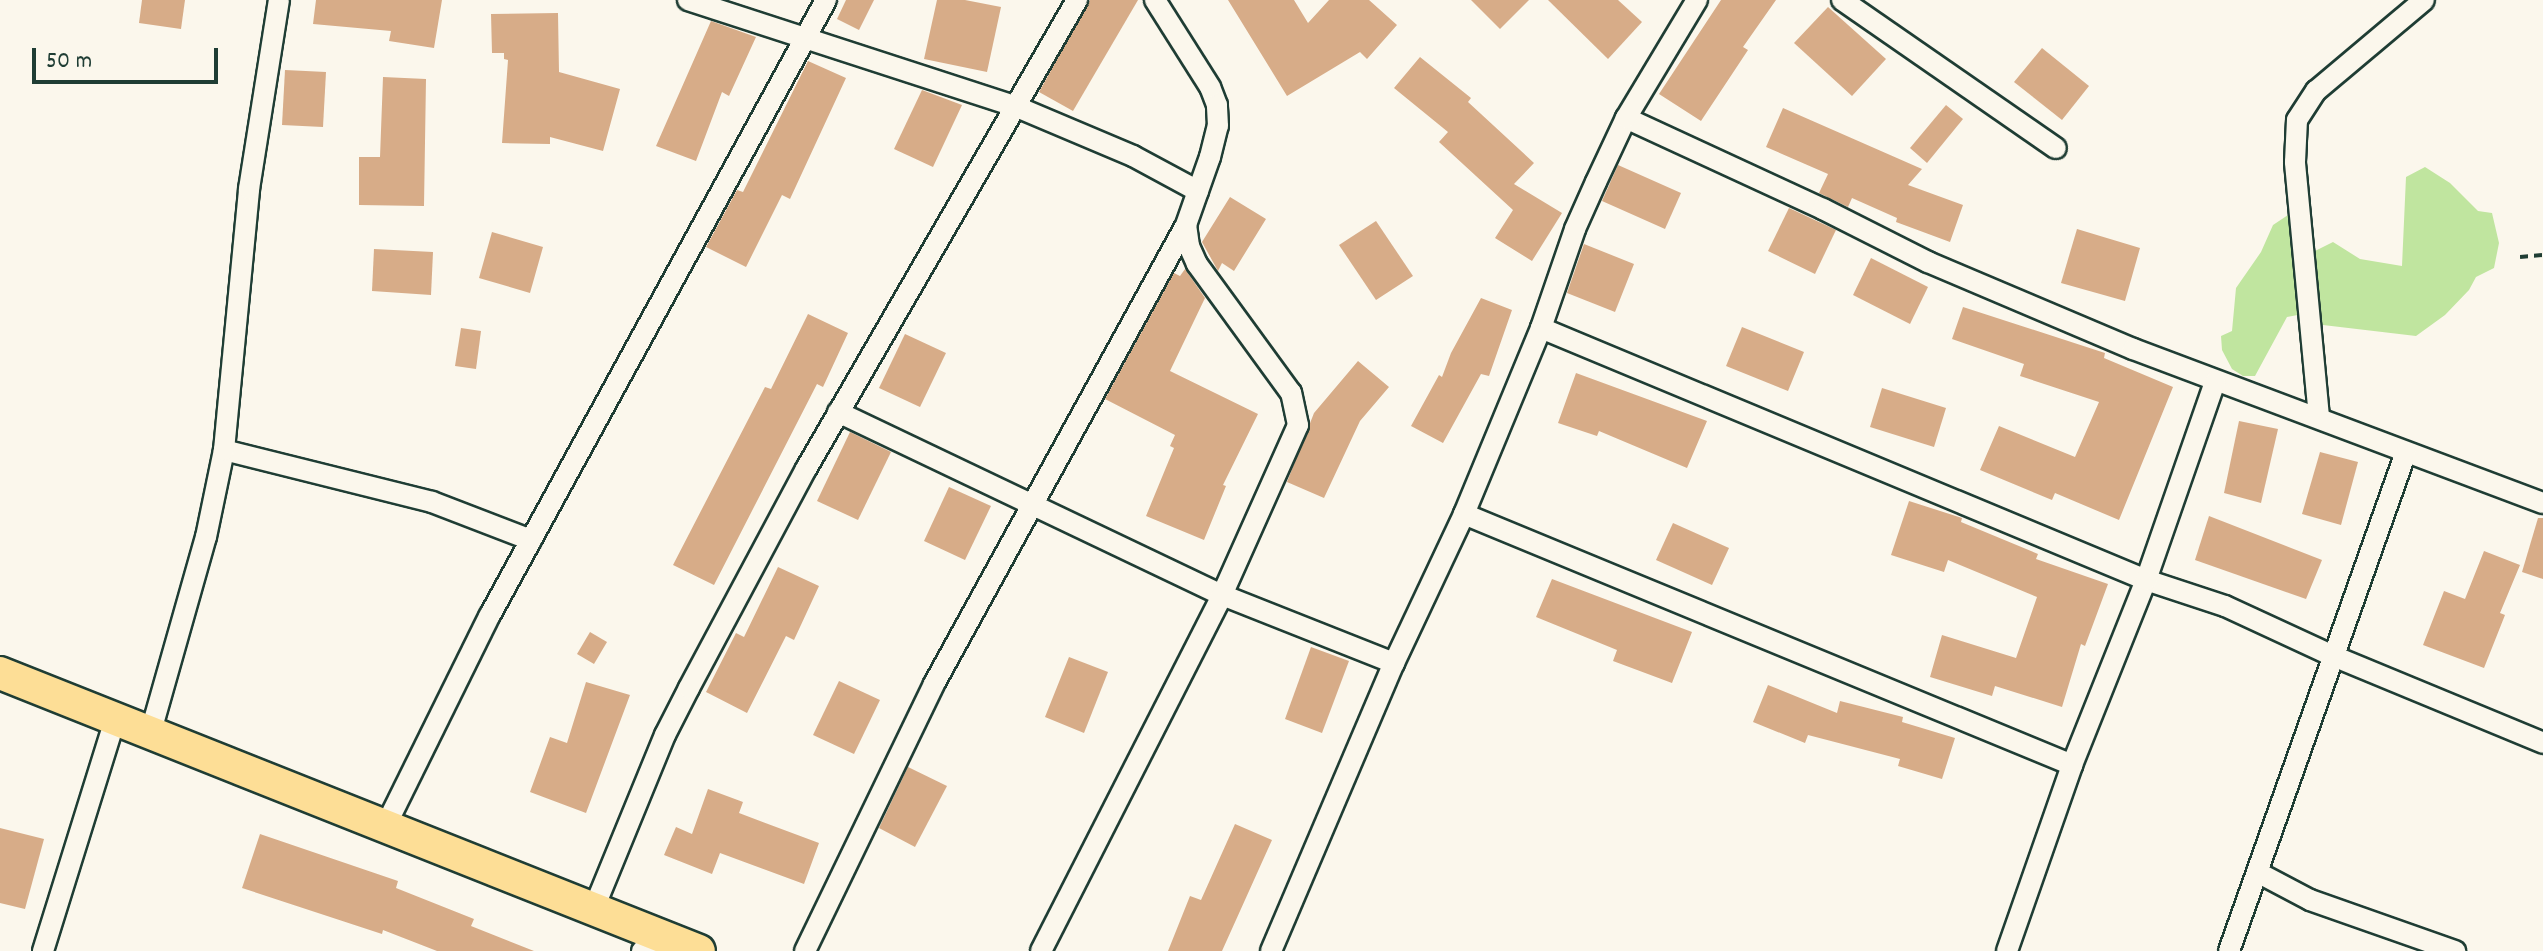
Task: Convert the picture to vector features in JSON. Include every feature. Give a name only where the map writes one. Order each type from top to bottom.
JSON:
[{"type":"main road","points":[[0,673],[594,908],[672,946]]},
{"type":"street","points":[[151,731],[206,537],[224,450],[249,189],[279,0]]},
{"type":"street","points":[[688,0],[1017,107],[1133,156],[1198,191]]},
{"type":"street","points":[[386,825],[531,540],[826,0]]},
{"type":"street","points":[[594,908],[671,723],[838,412],[1077,0]]},
{"type":"street","points":[[805,951],[934,684],[1186,225],[1218,126],[1217,105],[1194,60],[1155,0]]},
{"type":"street","points":[[1271,951],[1394,663],[1464,514],[1541,328],[1575,229],[1626,118],[1697,0]]},
{"type":"street","points":[[1842,0],[2056,148]]},
{"type":"street","points":[[2319,417],[2295,162],[2297,120],[2316,91],[2424,0]]},
{"type":"street","points":[[1626,118],[1823,209],[1928,262],[2215,382],[2319,417],[2543,503]]},
{"type":"street","points":[[1041,951],[1222,595],[1298,425],[1291,393],[1197,264],[1189,246],[1186,225]]},
{"type":"street","points":[[1541,328],[2146,580],[2225,606],[2331,655],[2543,743]]},
{"type":"street","points":[[2007,951],[2072,765],[2146,580],[2215,382]]},
{"type":"street","points":[[838,412],[1222,595],[1394,663]]},
{"type":"street","points":[[224,450],[432,502],[531,540]]},
{"type":"street","points":[[2229,951],[2331,655],[2406,452]]},
{"type":"street","points":[[1464,514],[2072,765]]},
{"type":"street","points":[[43,951],[116,717]]},
{"type":"street","points":[[2257,872],[2310,900],[2455,951]]},
{"type":"path","points":[[2520,257],[2543,255]]},
{"type":"green space","points":[[2425,167],[2450,183],[2478,211],[2492,213],[2499,243],[2494,268],[2476,277],[2469,290],[2445,315],[2416,336],[2323,325],[2303,314],[2287,317],[2255,376],[2243,376],[2232,369],[2222,350],[2221,336],[2232,331],[2236,288],[2261,252],[2273,225],[2294,211],[2308,229],[2315,251],[2333,242],[2360,259],[2402,266],[2406,177]]},
{"type":"building","points":[[142,0],[185,0],[181,29],[139,23]]},
{"type":"building","points":[[316,0],[442,0],[434,48],[389,41],[391,31],[313,24]]},
{"type":"building","points":[[846,0],[874,0],[859,30],[837,19]]},
{"type":"building","points":[[937,0],[965,0],[1001,7],[987,72],[924,59]]},
{"type":"building","points":[[1090,0],[1138,0],[1073,111],[1039,92]]},
{"type":"building","points":[[1228,0],[1294,0],[1308,23],[1329,0],[1369,0],[1397,25],[1367,59],[1360,52],[1287,96]]},
{"type":"building","points":[[1471,0],[1529,0],[1500,29]]},
{"type":"building","points":[[1548,0],[1618,0],[1642,22],[1608,59]]},
{"type":"building","points":[[1721,0],[1776,0],[1743,47],[1748,50],[1701,121],[1659,94]]},
{"type":"building","points":[[1828,7],[1886,59],[1852,96],[1794,43]]},
{"type":"building","points":[[558,13],[559,72],[620,89],[603,151],[550,137],[550,144],[502,143],[508,60],[504,59],[504,53],[492,53],[491,14]]},
{"type":"building","points":[[711,21],[756,37],[729,96],[722,92],[696,161],[656,146]]},
{"type":"building","points":[[2042,48],[2089,86],[2062,120],[2014,82]]},
{"type":"building","points":[[1420,57],[1471,98],[1468,102],[1534,163],[1514,184],[1562,213],[1532,261],[1495,238],[1513,210],[1439,142],[1448,132],[1394,88]]},
{"type":"building","points":[[808,61],[846,78],[790,199],[782,195],[746,267],[706,247],[737,190],[743,192]]},
{"type":"building","points":[[285,70],[326,72],[323,127],[282,125]]},
{"type":"building","points":[[383,77],[426,79],[424,206],[359,205],[359,157],[380,157]]},
{"type":"building","points":[[922,90],[962,105],[933,167],[894,149]]},
{"type":"building","points":[[1946,105],[1963,119],[1927,163],[1910,148]]},
{"type":"building","points":[[1783,108],[1922,169],[1908,185],[1963,205],[1950,242],[1896,222],[1897,218],[1852,198],[1848,207],[1819,193],[1828,174],[1766,147]]},
{"type":"building","points":[[1618,165],[1681,193],[1665,229],[1602,201]]},
{"type":"building","points":[[1230,197],[1266,219],[1234,271],[1222,263],[1218,271],[1202,242]]},
{"type":"building","points":[[1789,208],[1836,230],[1815,274],[1768,251]]},
{"type":"building","points":[[1376,221],[1413,276],[1376,300],[1339,245]]},
{"type":"building","points":[[2077,229],[2140,248],[2125,301],[2061,283]]},
{"type":"building","points":[[492,232],[543,247],[530,293],[479,278]]},
{"type":"building","points":[[1584,244],[1634,264],[1615,312],[1567,293]]},
{"type":"building","points":[[374,249],[433,252],[431,295],[372,291]]},
{"type":"building","points":[[1871,258],[1928,287],[1910,324],[1853,295]]},
{"type":"building","points":[[1185,269],[1205,298],[1170,371],[1258,414],[1223,485],[1226,486],[1204,540],[1146,516],[1174,448],[1170,446],[1175,435],[1105,399],[1174,273],[1180,276]]},
{"type":"building","points":[[1481,298],[1512,310],[1489,376],[1481,374],[1443,443],[1411,426],[1439,375],[1442,377],[1451,353]]},
{"type":"building","points":[[1963,307],[2105,353],[2104,358],[2173,387],[2119,520],[2055,493],[2052,500],[1980,470],[1999,426],[2075,457],[2099,402],[2020,376],[2024,364],[1952,339]]},
{"type":"building","points":[[808,314],[848,333],[823,387],[817,384],[714,585],[673,565],[765,387],[771,389]]},
{"type":"building","points":[[1742,327],[1804,352],[1788,391],[1726,366]]},
{"type":"building","points":[[461,328],[481,331],[476,369],[455,366]]},
{"type":"building","points":[[905,334],[946,353],[920,407],[879,388]]},
{"type":"building","points":[[1358,361],[1389,387],[1360,421],[1324,498],[1287,482],[1314,413]]},
{"type":"building","points":[[1576,373],[1707,421],[1687,468],[1599,431],[1597,436],[1558,423]]},
{"type":"building","points":[[1882,388],[1946,408],[1934,447],[1870,427]]},
{"type":"building","points":[[2239,421],[2278,429],[2261,503],[2224,493]]},
{"type":"building","points":[[850,432],[891,452],[858,520],[817,501]]},
{"type":"building","points":[[2320,452],[2358,462],[2341,525],[2302,514]]},
{"type":"building","points":[[949,487],[991,506],[965,560],[924,541]]},
{"type":"building","points":[[1909,501],[1962,518],[1961,522],[2038,554],[2036,559],[2108,584],[2085,646],[2081,644],[2062,707],[1995,686],[1992,696],[1930,677],[1942,635],[2016,658],[2037,597],[1948,560],[1944,572],[1891,555]]},
{"type":"building","points":[[2209,516],[2322,560],[2306,599],[2195,560]]},
{"type":"building","points":[[2538,518],[2543,518],[2543,579],[2522,572]]},
{"type":"building","points":[[1673,523],[1729,548],[1712,585],[1656,560]]},
{"type":"building","points":[[2484,551],[2520,565],[2500,613],[2505,615],[2484,668],[2423,645],[2444,591],[2465,599]]},
{"type":"building","points":[[778,567],[819,586],[794,640],[786,636],[747,713],[706,692],[736,633],[744,637]]},
{"type":"building","points":[[1552,579],[1692,632],[1672,683],[1613,661],[1617,650],[1536,617]]},
{"type":"building","points":[[590,632],[607,642],[594,664],[577,654]]},
{"type":"building","points":[[1311,647],[1349,661],[1322,733],[1285,719]]},
{"type":"building","points":[[1069,657],[1108,672],[1084,733],[1045,717]]},
{"type":"building","points":[[839,681],[880,700],[854,754],[813,735]]},
{"type":"building","points":[[586,682],[630,695],[586,813],[530,792],[550,737],[567,743]]},
{"type":"building","points":[[1768,685],[1837,713],[1840,701],[1903,717],[1902,722],[1955,738],[1942,779],[1898,766],[1900,759],[1808,735],[1805,743],[1753,722]]},
{"type":"building","points":[[908,767],[947,786],[915,847],[879,828]]},
{"type":"building","points":[[708,789],[743,802],[739,813],[819,843],[804,884],[720,853],[712,874],[664,855],[676,827],[692,834]]},
{"type":"building","points":[[1235,824],[1272,840],[1222,951],[1168,951],[1190,896],[1201,900]]},
{"type":"building","points":[[0,828],[44,839],[25,909],[0,903]]},
{"type":"building","points":[[260,834],[398,881],[396,888],[474,919],[471,926],[534,951],[437,951],[383,930],[382,934],[242,888]]}]
